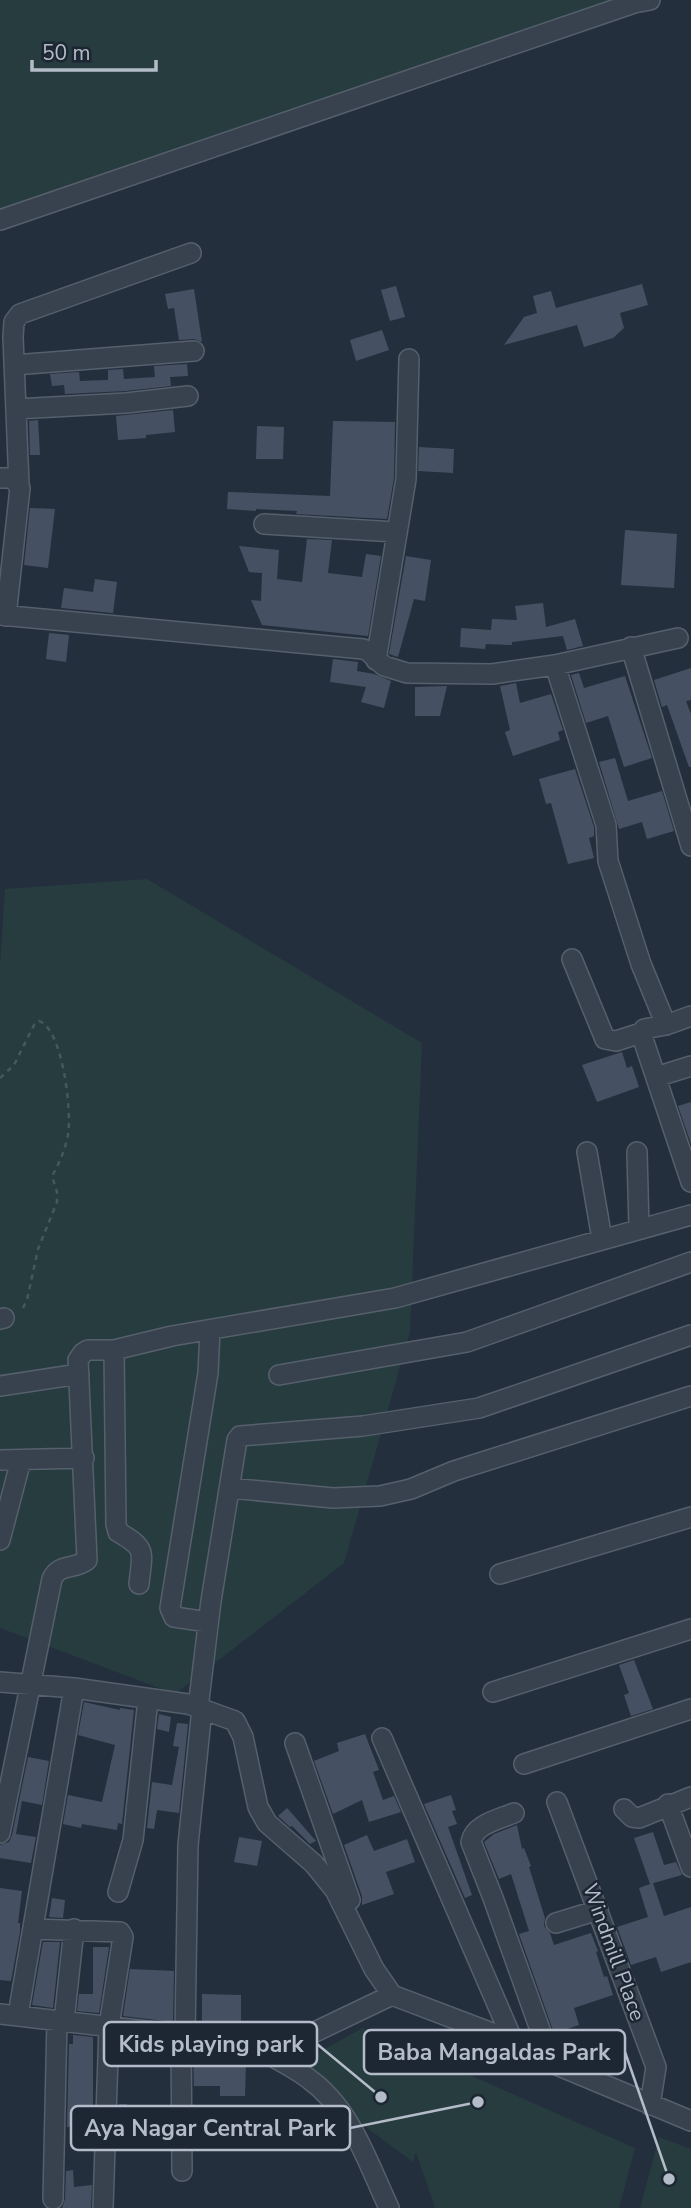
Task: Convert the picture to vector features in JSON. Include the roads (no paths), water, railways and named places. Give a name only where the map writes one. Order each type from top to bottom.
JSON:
[{"type":"street","points":[[0,220],[569,25],[650,0]]},
{"type":"street","points":[[191,253],[19,314],[14,322],[20,497],[3,616],[363,649],[389,668],[407,673],[492,674],[555,665],[678,638]]},
{"type":"street","points":[[14,365],[194,351]]},
{"type":"street","points":[[376,660],[406,479],[410,359]]},
{"type":"street","points":[[16,409],[126,403],[188,396]]},
{"type":"street","points":[[0,478],[13,478],[19,485]]},
{"type":"street","points":[[264,524],[396,532]]},
{"type":"street","points":[[631,647],[691,846]]},
{"type":"street","points":[[555,665],[606,825],[606,856],[641,964],[666,1025]]},
{"type":"street","points":[[572,960],[605,1039],[616,1041],[641,1033],[644,1029],[691,1016]]},
{"type":"street","points":[[641,1033],[656,1077],[683,1130],[691,1182]]},
{"type":"street","points":[[656,1077],[691,1066]]},
{"type":"street","points":[[587,1152],[602,1239]]},
{"type":"street","points":[[637,1152],[639,1228]]},
{"type":"street","points":[[0,1833],[55,1572],[62,1567],[83,1564],[87,1560],[78,1360],[83,1353],[88,1350],[114,1350],[172,1336],[395,1298],[691,1215]]},
{"type":"street","points":[[279,1375],[467,1342],[691,1262]]},
{"type":"street","points":[[208,1622],[173,1617],[170,1608],[208,1373],[210,1330]]},
{"type":"street","points":[[181,2171],[188,1845],[208,1622],[237,1440],[242,1435],[363,1426],[479,1408],[691,1335]]},
{"type":"street","points":[[114,1350],[116,1524],[118,1532],[136,1542],[141,1550],[133,1583],[172,1588]]},
{"type":"street","points":[[0,1386],[79,1374]]},
{"type":"street","points":[[230,1488],[333,1498],[380,1496],[411,1489],[454,1471],[691,1396]]},
{"type":"street","points":[[0,1460],[84,1458]]},
{"type":"street","points":[[0,1540],[21,1460]]},
{"type":"street","points":[[500,1574],[691,1517]]},
{"type":"street","points":[[493,1692],[691,1629]]},
{"type":"street","points":[[0,1682],[74,1688],[188,1703],[235,1721],[240,1727],[255,1798],[267,1824],[314,1864],[335,1890],[374,1969],[392,1995],[513,2041],[552,2063],[691,2121]]},
{"type":"street","points":[[74,1688],[33,1929],[9,2015],[183,2035],[257,2048],[310,2079],[335,2103],[352,2130],[388,2208]]},
{"type":"street","points":[[118,1892],[133,1840],[148,1699]]},
{"type":"street","points":[[524,1764],[691,1709]]},
{"type":"street","points":[[382,1738],[513,2041]]},
{"type":"street","points":[[295,1743],[374,1969]]},
{"type":"street","points":[[624,1809],[632,1817],[639,1818],[668,1804],[691,1797]]},
{"type":"street","name":"Windmill Place","points":[[556,1802],[656,2067],[650,2105]]},
{"type":"street","points":[[668,1804],[691,1867]]},
{"type":"street","points":[[514,1813],[479,1828],[471,1836],[471,1842],[494,1898],[552,2063]]},
{"type":"street","points":[[556,1923],[598,1910]]},
{"type":"street","points":[[33,1929],[120,1932],[124,1937],[109,2026],[103,2208]]},
{"type":"street","points":[[53,2199],[60,2020],[74,1929]]},
{"type":"street","points":[[257,2048],[298,2040],[392,1995]]},
{"type":"place","name":"Kids playing park","points":[[381,2097]]},
{"type":"place","name":"Aya Nagar Central Park","points":[[478,2102]]},
{"type":"place","name":"Baba Mangaldas Park","points":[[669,2179]]}]
